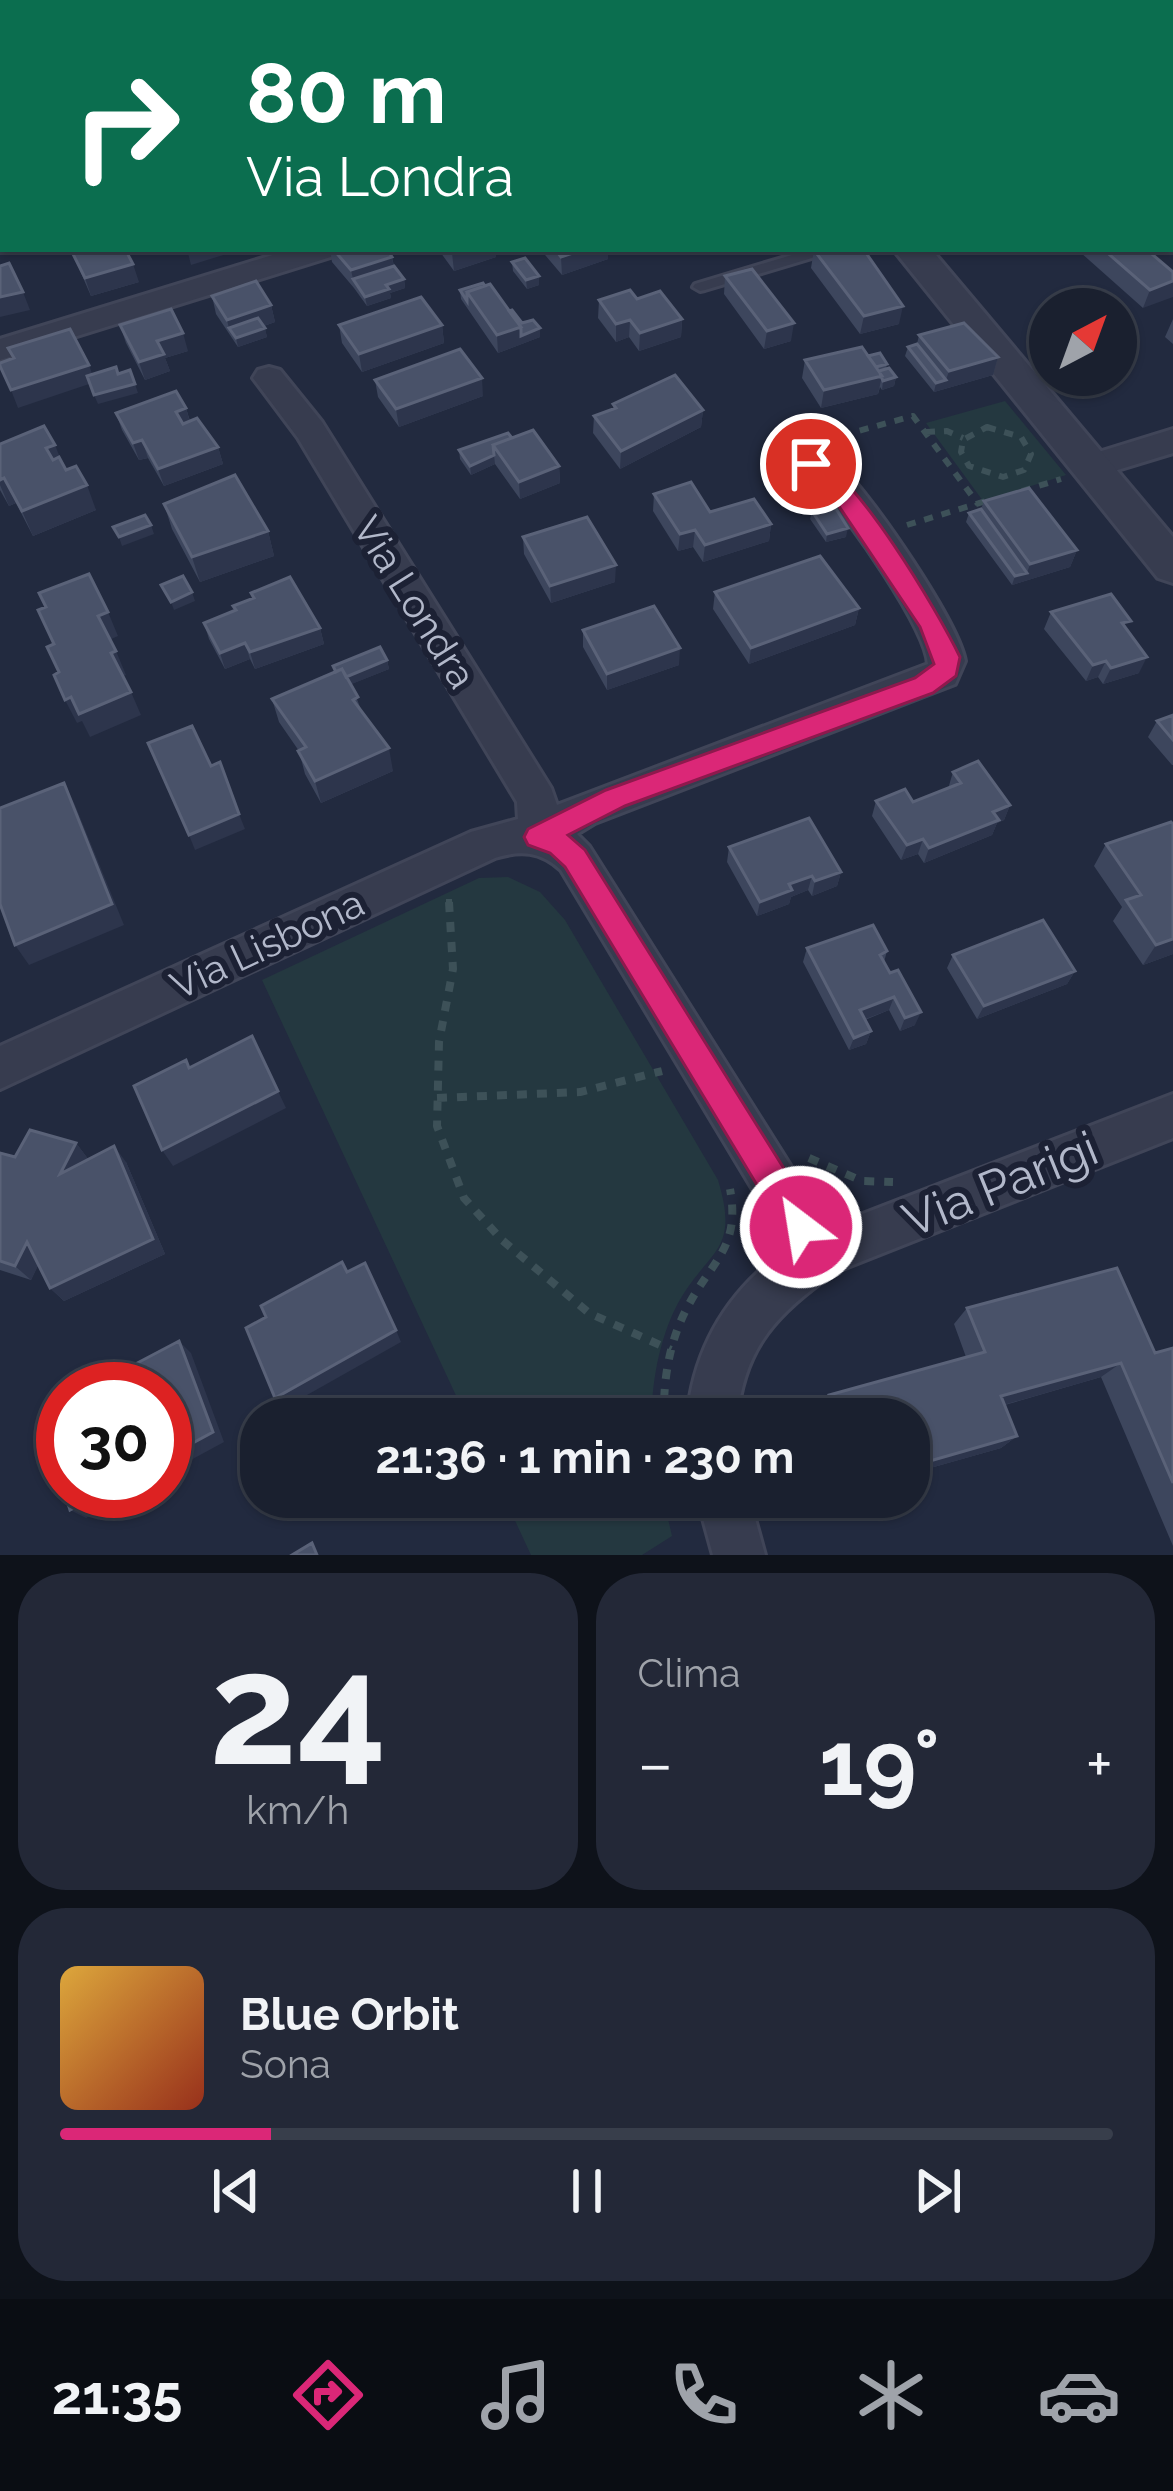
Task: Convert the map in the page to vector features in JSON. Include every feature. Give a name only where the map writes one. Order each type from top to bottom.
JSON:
[{"type":"street","points":[[0,350],[314,252]]},
{"type":"street","points":[[913,252],[1081,471],[1173,567]]},
{"type":"street","name":"Via Londra","points":[[269,378],[310,430],[537,800],[538,837]]},
{"type":"street","points":[[1081,471],[1173,441]]},
{"type":"street","points":[[538,837],[581,812],[938,679],[947,657],[818,452]]},
{"type":"street","name":"Via Lisbona","points":[[0,1068],[485,844],[512,836],[538,837]]},
{"type":"street","points":[[538,837],[560,844],[575,858],[819,1256]]},
{"type":"street","name":"Via Parigi","points":[[713,1398],[714,1380],[729,1340],[770,1290],[819,1256],[1173,1116]]},
{"type":"street","points":[[729,1518],[739,1555]]},
{"type":"lane","points":[[700,287],[817,252]]},
{"type":"path","points":[[818,452],[913,416],[978,504]]},
{"type":"path","points":[[987,427],[1021,437],[1031,454],[1024,470],[1015,475],[991,476],[969,466],[959,449],[963,438],[987,427]]},
{"type":"path","points":[[925,432],[947,431],[963,438]]},
{"type":"path","points":[[1010,494],[1081,471]]},
{"type":"path","points":[[1015,475],[1025,489]]},
{"type":"path","points":[[894,568],[913,563],[889,531],[994,499]]},
{"type":"path","points":[[447,892],[453,910],[453,969],[439,1042],[437,1126],[464,1198],[502,1240],[589,1313],[671,1350]]},
{"type":"path","points":[[437,1098],[547,1096],[662,1072]]},
{"type":"path","points":[[796,1148],[827,1169],[862,1181],[901,1182]]},
{"type":"path","points":[[666,1398],[671,1350],[688,1306],[719,1266],[732,1234],[736,1209],[728,1181]]},
{"type":"shaded area","points":[[1005,401],[1066,475],[983,501],[926,423]]},
{"type":"shaded area","points":[[508,877],[540,892],[565,920],[718,1180],[724,1235],[681,1298],[668,1326],[653,1398],[457,1398],[262,980],[479,878]]},
{"type":"shaded area","points":[[514,1518],[668,1518],[672,1536],[642,1555],[531,1555]]},
{"type":"building","points":[[72,252],[127,252],[133,264],[85,278]]},
{"type":"building","points":[[336,252],[389,252],[392,257],[351,270]]},
{"type":"building","points":[[816,252],[865,252],[903,306],[864,316]]},
{"type":"building","points":[[1106,252],[1150,252],[1173,272],[1173,281],[1150,290]]},
{"type":"building","points":[[525,258],[539,276],[526,280],[512,262]]},
{"type":"building","points":[[9,263],[23,292],[0,297],[0,266]]},
{"type":"building","points":[[394,266],[404,279],[365,297],[353,279]]},
{"type":"building","points":[[752,269],[794,323],[767,331],[725,276]]},
{"type":"building","points":[[256,281],[271,305],[227,320],[212,296]]},
{"type":"building","points":[[490,284],[521,327],[497,335],[467,292]]},
{"type":"building","points":[[485,286],[467,292],[467,301],[460,290]]},
{"type":"building","points":[[630,290],[637,299],[660,291],[682,319],[640,333],[630,320],[616,324],[599,300]]},
{"type":"building","points":[[421,297],[442,325],[359,354],[339,325]]},
{"type":"building","points":[[171,309],[183,333],[157,341],[164,354],[139,362],[120,325]]},
{"type":"building","points":[[512,310],[522,323],[533,320],[540,328],[521,336]]},
{"type":"building","points":[[258,318],[265,328],[236,338],[229,328]]},
{"type":"building","points":[[964,323],[998,357],[949,371],[919,335]]},
{"type":"building","points":[[70,329],[89,365],[11,390],[0,366],[14,358],[8,348]]},
{"type":"building","points":[[917,344],[946,380],[936,383],[908,347]]},
{"type":"building","points":[[862,347],[882,376],[824,390],[805,360]]},
{"type":"building","points":[[460,349],[482,378],[396,409],[375,380]]},
{"type":"building","points":[[880,353],[887,364],[876,367],[868,356]]},
{"type":"building","points":[[116,367],[118,374],[130,370],[135,384],[94,395],[87,376]]},
{"type":"building","points":[[889,368],[896,377],[883,381],[879,371]]},
{"type":"building","points":[[675,375],[703,410],[621,451],[594,416]]},
{"type":"building","points":[[176,391],[186,408],[176,412],[183,424],[197,418],[218,447],[158,469],[142,440],[133,443],[116,413]]},
{"type":"building","points":[[44,426],[55,445],[46,448],[53,460],[59,457],[66,470],[76,466],[87,485],[22,511],[4,478],[0,480],[0,444]]},
{"type":"building","points":[[533,430],[559,466],[519,482],[493,445]]},
{"type":"building","points":[[508,433],[512,438],[493,445],[494,455],[470,466],[459,450]]},
{"type":"building","points":[[235,475],[268,531],[192,557],[164,504]]},
{"type":"building","points":[[691,482],[710,512],[754,499],[771,524],[705,545],[695,530],[680,534],[654,494]]},
{"type":"building","points":[[1029,488],[1077,550],[1030,564],[984,501]]},
{"type":"building","points":[[833,504],[848,528],[827,534],[812,511]]},
{"type":"building","points":[[981,509],[1027,573],[1015,576],[969,513]]},
{"type":"building","points":[[145,515],[151,525],[119,537],[113,527]]},
{"type":"building","points":[[587,517],[616,565],[550,586],[523,537]]},
{"type":"building","points":[[820,556],[859,608],[751,648],[715,592]]},
{"type":"building","points":[[89,574],[108,612],[98,616],[116,651],[111,653],[131,692],[79,714],[71,697],[65,700],[54,675],[59,672],[47,647],[54,644],[38,610],[46,607],[39,593]]},
{"type":"building","points":[[183,576],[192,592],[171,602],[161,585]]},
{"type":"building","points":[[290,577],[320,628],[250,652],[245,643],[220,653],[204,623],[236,610],[233,606],[254,598],[251,593]]},
{"type":"building","points":[[1111,594],[1131,621],[1122,623],[1147,657],[1111,668],[1106,661],[1093,665],[1051,612]]},
{"type":"building","points":[[654,606],[680,648],[607,674],[583,630]]},
{"type":"building","points":[[380,647],[387,660],[346,677],[333,666]]},
{"type":"building","points":[[342,669],[358,697],[353,700],[389,748],[315,781],[298,751],[306,747],[272,699]]},
{"type":"building","points":[[1173,715],[1173,740],[1157,721]]},
{"type":"building","points":[[192,726],[211,766],[220,762],[239,814],[189,835],[148,743]]},
{"type":"building","points":[[978,761],[1010,805],[993,812],[999,820],[929,848],[923,839],[907,845],[876,801],[905,789],[913,802],[961,783],[953,772]]},
{"type":"building","points":[[64,783],[112,904],[15,945],[0,904],[0,808]]},
{"type":"building","points":[[809,818],[841,872],[789,884],[792,890],[760,902],[729,847]]},
{"type":"building","points":[[1171,822],[1173,939],[1156,945],[1126,900],[1141,895],[1106,844]]},
{"type":"building","points":[[1043,920],[1075,971],[984,1006],[953,955]]},
{"type":"building","points":[[873,925],[887,951],[880,955],[890,973],[898,970],[921,1012],[905,1018],[894,997],[860,1010],[871,1031],[854,1038],[807,948]]},
{"type":"building","points":[[252,1036],[278,1091],[162,1150],[134,1086],[186,1060],[189,1068]]},
{"type":"building","points":[[30,1130],[76,1143],[60,1174],[114,1146],[153,1239],[50,1288],[27,1242],[15,1266],[0,1261],[0,1153],[15,1157]]},
{"type":"building","points":[[342,1262],[347,1272],[365,1263],[396,1330],[275,1398],[246,1328],[266,1317],[261,1306]]},
{"type":"building","points":[[1117,1268],[1155,1353],[1173,1348],[1173,1483],[1121,1363],[1001,1396],[1017,1436],[930,1461],[930,1398],[830,1398],[985,1352],[967,1308]]},
{"type":"building","points":[[179,1341],[187,1362],[139,1362]]},
{"type":"building","points":[[192,1376],[213,1432],[192,1443]]},
{"type":"building","points":[[312,1543],[317,1555],[292,1555]]},
{"type":"route","points":[[801,1227],[575,858],[560,844],[538,837],[615,798],[938,679],[947,657],[930,622],[832,478],[811,464]]}]
